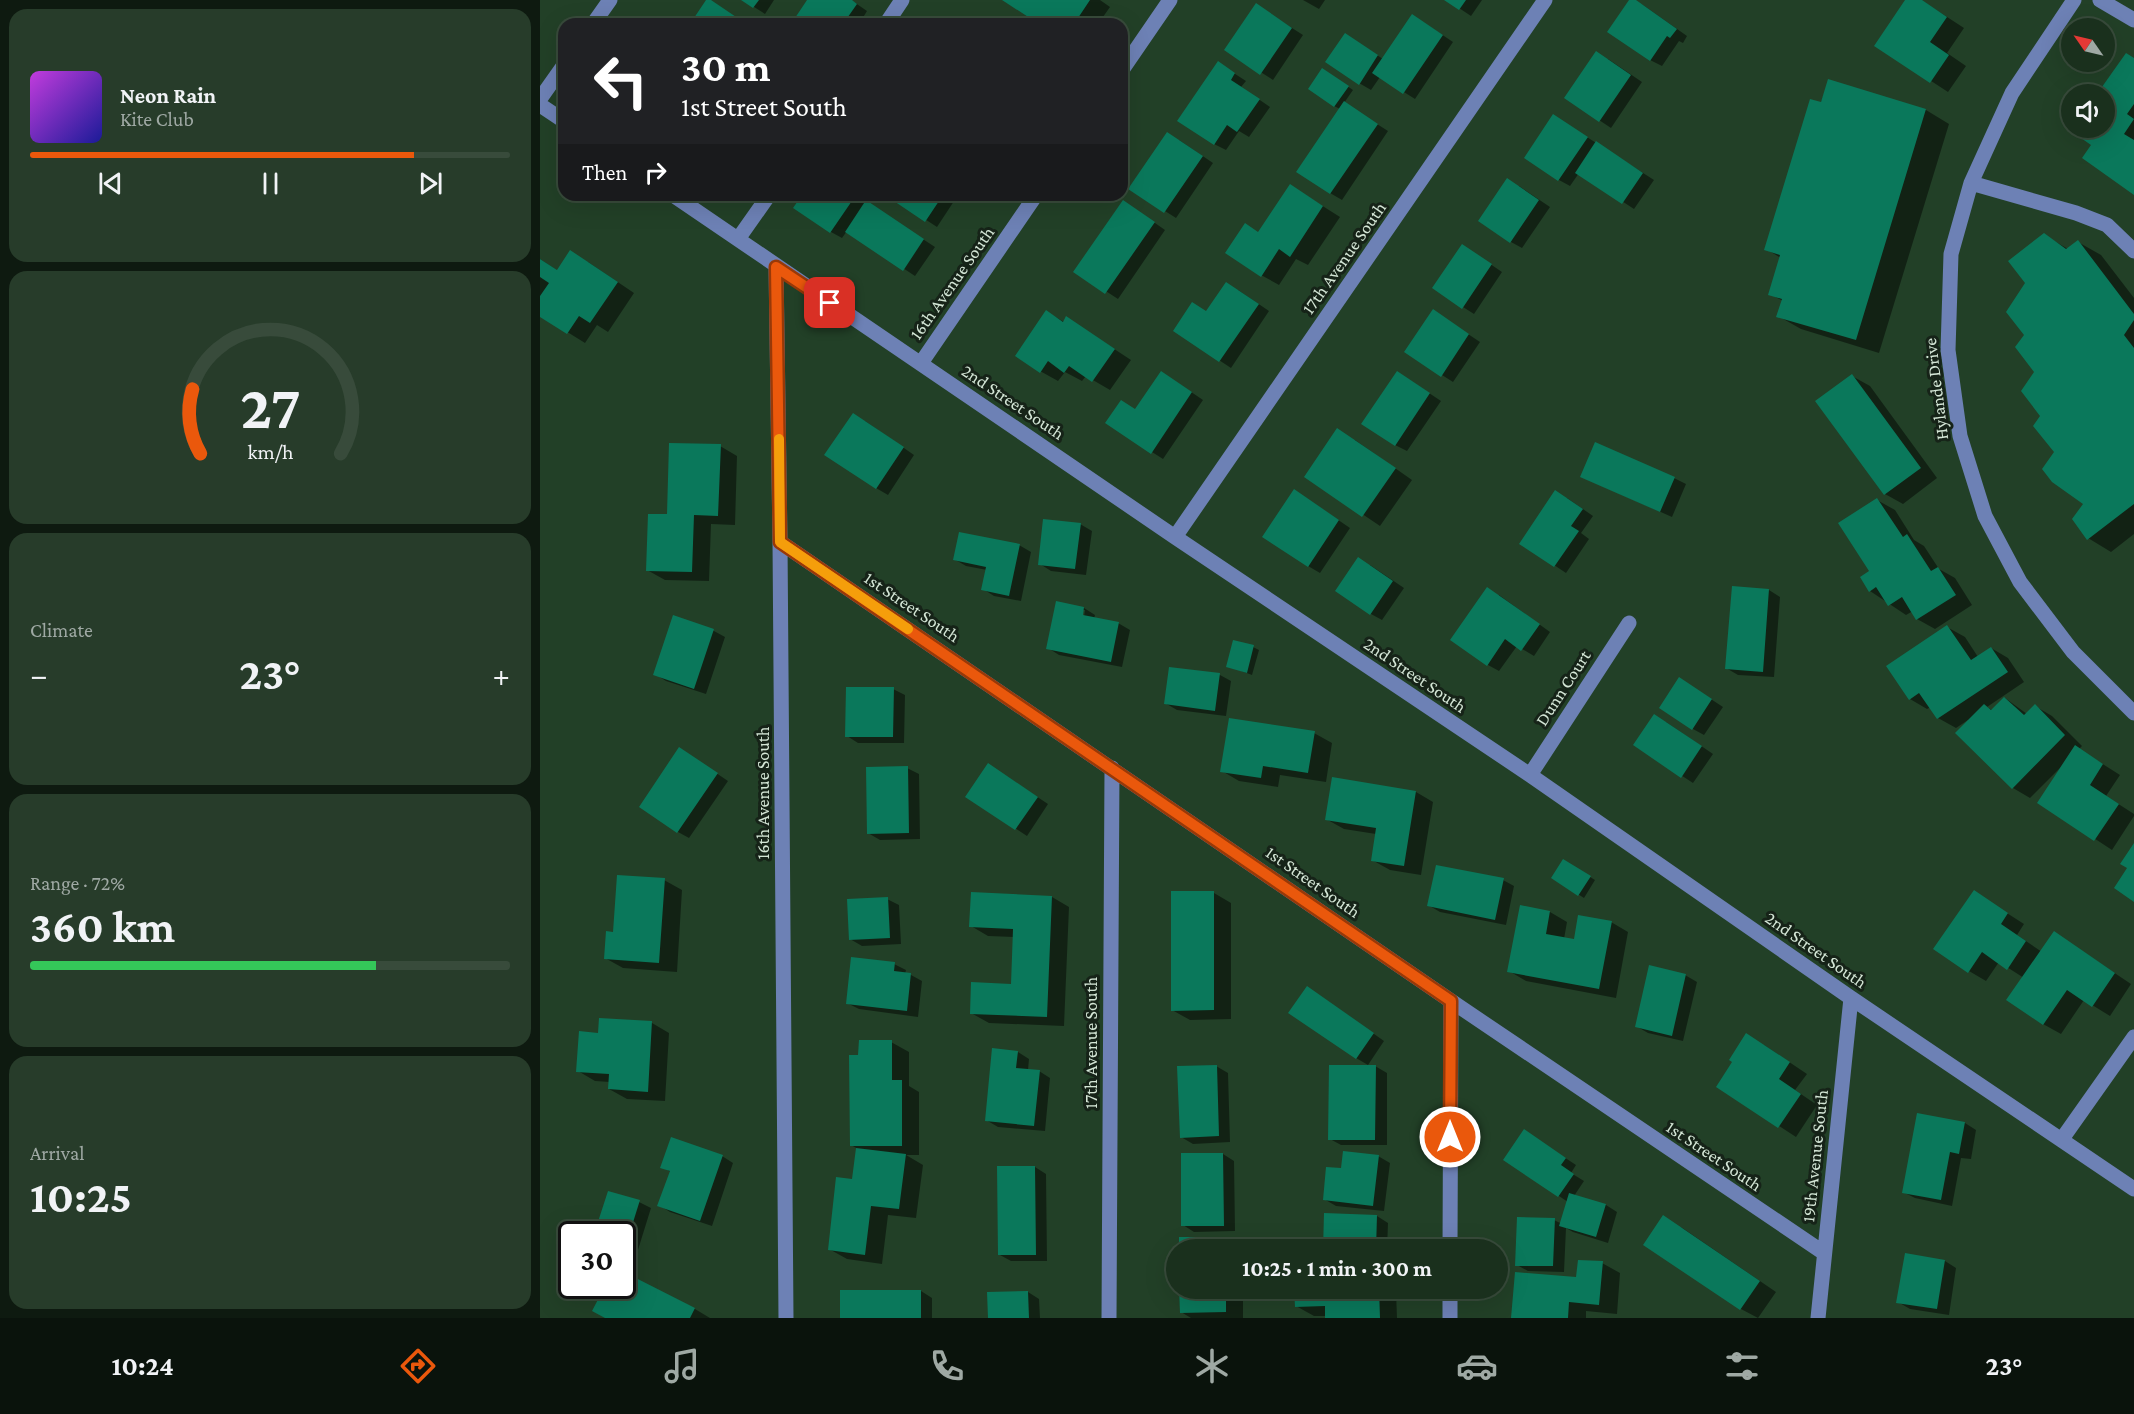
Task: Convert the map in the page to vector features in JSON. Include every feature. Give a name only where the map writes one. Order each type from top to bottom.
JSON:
[{"type":"street","points":[[597,18],[610,0]]},
{"type":"street","points":[[890,18],[902,0]]},
{"type":"street","points":[[1128,61],[1170,0]]},
{"type":"street","name":"17th Avenue South","points":[[1175,537],[1545,0]]},
{"type":"street","name":"Hylande Drive","points":[[2074,0],[2012,93],[1971,183],[1951,254],[1948,350],[1963,446],[1985,516],[2020,582],[2073,652],[2134,713]]},
{"type":"street","points":[[2100,0],[2134,20]]},
{"type":"street","points":[[540,99],[558,74]]},
{"type":"street","points":[[540,105],[558,117]]},
{"type":"street","points":[[1971,183],[2076,213],[2107,225],[2134,251]]},
{"type":"street","name":"2nd Street South","points":[[682,201],[776,267],[1530,775],[1851,998],[2134,1189]]},
{"type":"street","points":[[738,239],[765,201]]},
{"type":"street","name":"16th Avenue South","points":[[921,363],[1032,201]]},
{"type":"street","name":"16th Avenue South","points":[[776,267],[786,1318]]},
{"type":"street","name":"1st Street South","points":[[780,542],[1824,1253]]},
{"type":"street","name":"Dunn Court","points":[[1530,775],[1629,623]]},
{"type":"street","name":"17th Avenue South","points":[[1110,1318],[1112,768]]},
{"type":"street","name":"19th Avenue South","points":[[1818,1318],[1851,998]]},
{"type":"street","points":[[1450,1239],[1451,1001]]},
{"type":"street","points":[[2062,1139],[2134,1037]]},
{"type":"street","points":[[1450,1299],[1450,1318]]},
{"type":"building","points":[[706,0],[711,0],[738,18],[694,18]]},
{"type":"building","points":[[741,0],[759,0],[753,8]]},
{"type":"building","points":[[807,0],[852,0],[857,4],[847,18],[795,18]]},
{"type":"building","points":[[1002,0],[1090,0],[1078,18],[1030,18]]},
{"type":"building","points":[[1444,0],[1466,0],[1459,10]]},
{"type":"building","points":[[1629,0],[1636,0],[1677,29],[1670,38],[1667,36],[1650,61],[1607,32]]},
{"type":"building","points":[[1905,0],[1922,0],[1947,17],[1930,42],[1949,55],[1930,83],[1874,46]]},
{"type":"building","points":[[1256,3],[1292,28],[1260,75],[1224,50]]},
{"type":"building","points":[[1412,14],[1443,35],[1403,94],[1372,73]]},
{"type":"building","points":[[1345,33],[1378,55],[1359,85],[1325,62]]},
{"type":"building","points":[[1596,51],[1631,75],[1599,122],[1564,98]]},
{"type":"building","points":[[2126,53],[2134,58],[2134,104],[2127,114],[2134,119],[2124,134],[2134,140],[2134,195],[2082,158],[2091,145],[2081,138],[2115,138],[2115,84],[2104,84],[2113,72],[2115,72]]},
{"type":"building","points":[[1218,61],[1235,73],[1231,80],[1260,99],[1237,132],[1227,125],[1214,145],[1177,121]]},
{"type":"building","points":[[1322,68],[1349,86],[1334,107],[1308,89]]},
{"type":"building","points":[[1828,79],[1926,109],[1856,340],[1776,317],[1782,299],[1768,295],[1780,255],[1764,250],[1810,99],[1821,102]]},
{"type":"building","points":[[1344,101],[1378,124],[1330,194],[1296,172]]},
{"type":"building","points":[[1553,114],[1588,137],[1558,181],[1524,158]]},
{"type":"building","points":[[1167,132],[1203,156],[1164,213],[1128,189]]},
{"type":"building","points":[[1596,141],[1643,173],[1622,204],[1575,173]]},
{"type":"building","points":[[1507,178],[1539,200],[1510,243],[1478,221]]},
{"type":"building","points":[[1290,184],[1323,206],[1290,257],[1279,249],[1261,277],[1225,253],[1245,223],[1258,232]]},
{"type":"building","points":[[798,201],[852,201],[830,233],[793,208]]},
{"type":"building","points":[[867,201],[924,239],[903,271],[845,232]]},
{"type":"building","points":[[894,201],[939,201],[925,222]]},
{"type":"building","points":[[1122,201],[1155,222],[1105,294],[1073,272]]},
{"type":"building","points":[[2044,233],[2066,249],[2078,240],[2134,314],[2134,320],[2124,335],[2134,348],[2134,504],[2087,540],[2072,519],[2083,504],[2052,482],[2042,469],[2054,452],[2033,426],[2040,416],[2021,391],[2034,372],[2015,347],[2024,335],[2006,312],[2025,283],[2008,261]]},
{"type":"building","points":[[1462,244],[1492,264],[1462,309],[1432,288]]},
{"type":"building","points":[[570,250],[618,282],[590,323],[579,316],[567,334],[540,317],[540,296],[549,283],[540,277],[540,259],[557,270]]},
{"type":"building","points":[[1226,282],[1259,304],[1219,362],[1173,331],[1192,302],[1206,311]]},
{"type":"building","points":[[1433,309],[1469,334],[1441,377],[1404,352]]},
{"type":"building","points":[[1046,310],[1063,322],[1066,316],[1115,349],[1092,382],[1069,366],[1064,373],[1048,361],[1040,373],[1015,356]]},
{"type":"building","points":[[1161,371],[1192,392],[1151,454],[1105,423],[1121,400],[1135,409]]},
{"type":"building","points":[[1397,371],[1430,393],[1395,446],[1361,424]]},
{"type":"building","points":[[1852,374],[1921,468],[1884,495],[1815,401]]},
{"type":"building","points":[[853,413],[904,447],[876,489],[824,455]]},
{"type":"building","points":[[1337,428],[1396,468],[1362,517],[1304,477]]},
{"type":"building","points":[[1595,442],[1675,477],[1660,512],[1580,477]]},
{"type":"building","points":[[669,443],[721,444],[718,516],[694,515],[692,572],[646,571],[648,514],[667,514]]},
{"type":"building","points":[[1294,489],[1339,520],[1308,567],[1262,537]]},
{"type":"building","points":[[1555,490],[1583,509],[1571,526],[1579,531],[1554,567],[1519,544]]},
{"type":"building","points":[[1877,498],[1903,537],[1907,534],[1931,571],[1938,567],[1956,595],[1916,620],[1902,597],[1888,606],[1876,587],[1869,592],[1860,577],[1869,571],[1838,523]]},
{"type":"building","points":[[1043,519],[1081,523],[1075,569],[1038,565]]},
{"type":"building","points":[[959,532],[1020,544],[1009,596],[981,590],[986,567],[953,560]]},
{"type":"building","points":[[1358,557],[1393,581],[1370,615],[1335,591]]},
{"type":"building","points":[[1732,586],[1769,589],[1763,672],[1725,669]]},
{"type":"building","points":[[1487,587],[1540,624],[1521,651],[1505,639],[1487,666],[1450,640]]},
{"type":"building","points":[[1056,601],[1084,607],[1083,615],[1119,622],[1111,662],[1046,649]]},
{"type":"building","points":[[673,615],[714,629],[694,689],[653,675]]},
{"type":"building","points":[[1947,625],[1971,660],[1991,647],[2008,672],[1937,719],[1919,693],[1909,700],[1886,666]]},
{"type":"building","points":[[1233,640],[1254,645],[1247,673],[1226,667]]},
{"type":"building","points":[[1169,667],[1220,673],[1215,711],[1164,704]]},
{"type":"building","points":[[1679,677],[1712,699],[1692,730],[1659,708]]},
{"type":"building","points":[[846,687],[894,687],[893,737],[845,737]]},
{"type":"building","points":[[2004,697],[2024,715],[2035,704],[2065,735],[2012,789],[1955,733],[1984,704],[1991,710]]},
{"type":"building","points":[[1654,714],[1702,746],[1681,778],[1633,745]]},
{"type":"building","points":[[1229,718],[1315,731],[1308,773],[1263,766],[1261,778],[1220,772]]},
{"type":"building","points":[[2075,745],[2103,764],[2090,785],[2119,804],[2094,841],[2037,803]]},
{"type":"building","points":[[679,747],[718,773],[677,833],[639,807]]},
{"type":"building","points":[[988,763],[1038,797],[1015,830],[965,797]]},
{"type":"building","points":[[908,766],[909,833],[867,834],[866,767]]},
{"type":"building","points":[[1332,777],[1416,791],[1404,866],[1371,861],[1376,828],[1325,820]]},
{"type":"building","points":[[2134,843],[2134,902],[2114,888],[2127,868],[2120,864]]},
{"type":"building","points":[[1563,859],[1591,876],[1578,896],[1551,878]]},
{"type":"building","points":[[1436,865],[1504,878],[1495,920],[1427,906]]},
{"type":"building","points":[[617,875],[665,878],[659,963],[604,959],[606,931],[613,932]]},
{"type":"building","points":[[1974,890],[2008,913],[2001,924],[2026,941],[2007,970],[1982,952],[1968,973],[1933,949]]},
{"type":"building","points":[[1171,891],[1214,891],[1214,1010],[1171,1011]]},
{"type":"building","points":[[971,892],[1052,896],[1047,1017],[970,1014],[971,982],[1011,984],[1013,929],[969,927]]},
{"type":"building","points":[[888,897],[890,938],[849,940],[847,899]]},
{"type":"building","points":[[1520,905],[1550,911],[1546,934],[1574,939],[1578,915],[1612,921],[1599,989],[1507,972]]},
{"type":"building","points":[[2054,931],[2115,973],[2092,1007],[2067,990],[2043,1025],[2006,1000]]},
{"type":"building","points":[[851,957],[895,962],[894,971],[911,973],[907,1011],[846,1004]]},
{"type":"building","points":[[1649,965],[1686,974],[1672,1036],[1635,1027]]},
{"type":"building","points":[[1307,986],[1374,1033],[1356,1059],[1288,1013]]},
{"type":"building","points":[[599,1018],[652,1021],[648,1092],[608,1089],[609,1074],[576,1072],[579,1031],[598,1033]]},
{"type":"building","points":[[1746,1033],[1790,1062],[1779,1079],[1801,1094],[1778,1128],[1716,1087],[1732,1062],[1729,1060]]},
{"type":"building","points":[[859,1040],[892,1040],[892,1080],[902,1080],[902,1146],[850,1146],[849,1055],[858,1055]]},
{"type":"building","points":[[992,1048],[1018,1051],[1016,1068],[1040,1070],[1034,1126],[985,1121]]},
{"type":"building","points":[[1217,1065],[1219,1136],[1180,1138],[1177,1066]]},
{"type":"building","points":[[1329,1065],[1376,1065],[1375,1140],[1328,1140]]},
{"type":"building","points":[[1917,1113],[1965,1122],[1959,1154],[1950,1152],[1941,1200],[1902,1193]]},
{"type":"building","points":[[1524,1129],[1566,1158],[1561,1165],[1574,1174],[1558,1197],[1503,1160]]},
{"type":"building","points":[[671,1137],[723,1155],[700,1221],[657,1206],[670,1171],[660,1168]]},
{"type":"building","points":[[856,1148],[906,1154],[899,1209],[871,1206],[865,1255],[828,1250],[836,1177],[852,1179]]},
{"type":"building","points":[[1343,1151],[1379,1155],[1373,1206],[1323,1200],[1326,1167],[1341,1168]]},
{"type":"building","points":[[1181,1153],[1223,1153],[1224,1226],[1181,1226]]},
{"type":"building","points":[[997,1166],[1035,1166],[1036,1255],[998,1255]]},
{"type":"building","points":[[608,1191],[640,1200],[633,1221],[598,1221]]},
{"type":"building","points":[[1569,1193],[1606,1204],[1596,1237],[1559,1226]]},
{"type":"building","points":[[1324,1213],[1377,1215],[1376,1239],[1323,1239]]},
{"type":"building","points":[[1663,1215],[1760,1281],[1740,1310],[1643,1245]]},
{"type":"building","points":[[1517,1217],[1555,1218],[1553,1266],[1515,1266]]},
{"type":"building","points":[[1179,1237],[1234,1237],[1234,1239],[1179,1239]]},
{"type":"building","points":[[1905,1253],[1945,1260],[1937,1309],[1896,1303]]},
{"type":"building","points":[[1578,1260],[1603,1261],[1599,1305],[1569,1302],[1568,1318],[1511,1318],[1515,1272],[1576,1277]]},
{"type":"building","points":[[636,1278],[695,1308],[690,1318],[605,1318],[592,1311],[598,1299],[636,1299]]},
{"type":"building","points":[[840,1290],[921,1290],[921,1318],[840,1318]]},
{"type":"building","points":[[1028,1291],[1029,1318],[988,1318],[987,1292]]},
{"type":"building","points":[[1179,1299],[1226,1299],[1226,1312],[1180,1313]]},
{"type":"building","points":[[1295,1299],[1379,1299],[1380,1318],[1325,1318],[1325,1306],[1295,1307]]},
{"type":"slow traffic","points":[[779,439],[780,542],[908,629]]},
{"type":"route","points":[[830,303],[776,267],[780,542],[1451,1001],[1450,1137]]}]
